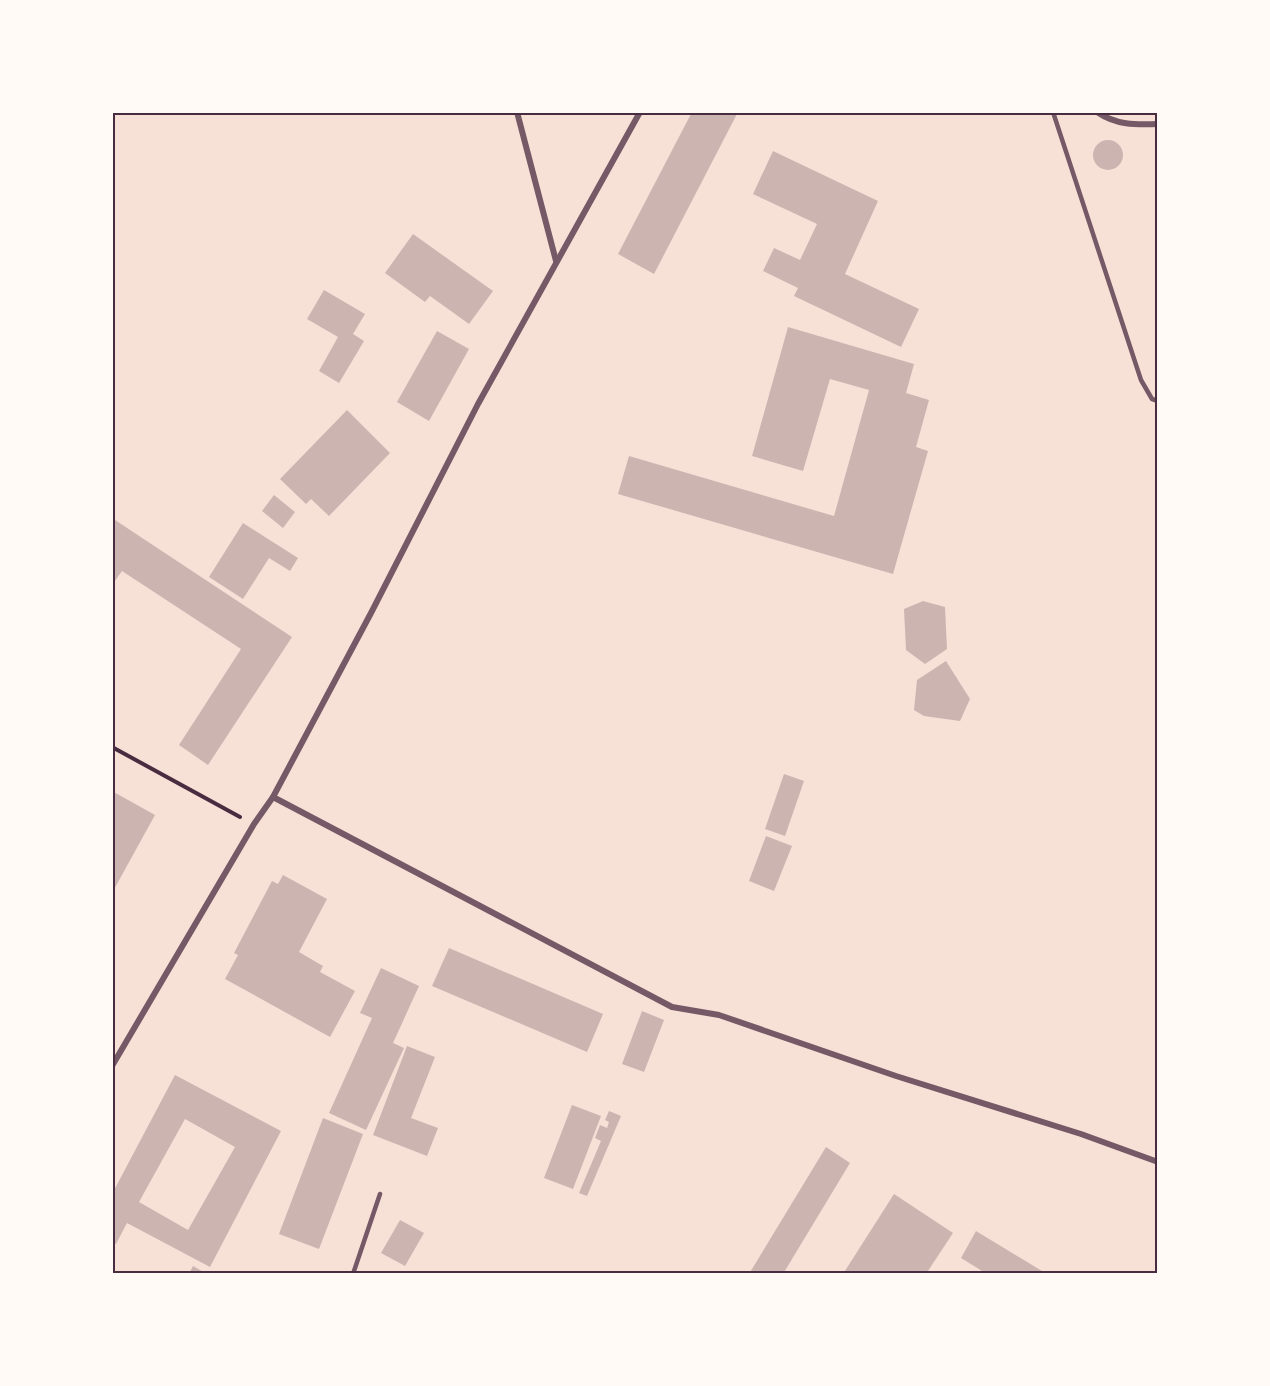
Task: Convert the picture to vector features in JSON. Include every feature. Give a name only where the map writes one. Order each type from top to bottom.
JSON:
[{"type":"street","points":[[517,112],[556,261]]},
{"type":"street","points":[[112,1066],[254,824],[273,797],[478,404],[639,112]]},
{"type":"street","points":[[1097,112],[1110,121],[1142,125],[1158,123]]},
{"type":"street","points":[[273,797],[672,1007],[719,1016],[896,1076],[1081,1134],[1158,1162]]},
{"type":"lane","points":[[1053,112],[1141,380],[1152,399],[1158,401]]},
{"type":"lane","points":[[353,1274],[380,1194]]},
{"type":"path","points":[[112,747],[254,824]]},
{"type":"building","points":[[692,112],[738,112],[654,274],[618,254]]},
{"type":"building","points":[[1108,140],[1114,141],[1122,149],[1122,161],[1114,169],[1108,170],[1102,169],[1094,161],[1093,155],[1094,149],[1102,141]]},
{"type":"building","points":[[773,151],[878,201],[845,274],[919,309],[901,347],[794,296],[798,288],[763,271],[774,248],[800,260],[817,224],[753,194]]},
{"type":"building","points":[[413,234],[493,291],[469,324],[430,296],[425,302],[385,273]]},
{"type":"building","points":[[324,290],[365,314],[353,334],[364,341],[339,383],[319,371],[338,337],[307,319]]},
{"type":"building","points":[[788,327],[914,364],[906,393],[929,400],[916,447],[928,451],[893,574],[618,494],[629,456],[834,516],[869,390],[830,379],[803,471],[752,456]]},
{"type":"building","points":[[437,331],[469,349],[429,421],[397,402]]},
{"type":"building","points":[[347,410],[390,453],[329,516],[311,499],[306,504],[280,479]]},
{"type":"building","points":[[274,495],[295,512],[283,528],[262,511]]},
{"type":"building","points":[[112,518],[292,637],[208,765],[179,745],[241,649],[122,571],[112,585]]},
{"type":"building","points":[[243,523],[298,558],[290,571],[269,558],[243,599],[209,577]]},
{"type":"building","points":[[923,601],[945,607],[947,649],[925,664],[906,650],[904,609]]},
{"type":"building","points":[[946,661],[970,699],[960,721],[924,716],[914,710],[917,680]]},
{"type":"building","points":[[784,774],[804,781],[785,836],[765,829]]},
{"type":"building","points":[[112,791],[155,815],[112,893]]},
{"type":"building","points":[[766,836],[792,846],[774,891],[749,881]]},
{"type":"building","points":[[283,875],[327,899],[299,952],[323,966],[320,972],[355,991],[330,1037],[225,979],[238,955],[234,953],[272,881],[278,884]]},
{"type":"building","points":[[449,948],[603,1014],[587,1052],[432,986]]},
{"type":"building","points":[[381,968],[419,986],[393,1043],[404,1048],[366,1130],[329,1113],[372,1018],[360,1013]]},
{"type":"building","points":[[642,1011],[664,1020],[644,1072],[622,1064]]},
{"type":"building","points":[[407,1046],[435,1057],[411,1118],[438,1128],[427,1156],[373,1135]]},
{"type":"building","points":[[175,1075],[281,1131],[210,1267],[127,1223],[116,1244],[112,1242],[112,1194]],"holes":[[[185,1119],[235,1147],[188,1230],[139,1202]]]},
{"type":"building","points":[[572,1105],[601,1116],[573,1189],[544,1178]]},
{"type":"building","points":[[609,1111],[621,1116],[587,1196],[579,1193],[601,1141],[595,1138],[600,1125],[607,1128],[609,1122],[605,1120]]},
{"type":"building","points":[[323,1118],[363,1134],[319,1249],[279,1234]]},
{"type":"building","points":[[826,1147],[850,1163],[783,1274],[749,1274]]},
{"type":"building","points":[[894,1194],[953,1233],[926,1274],[843,1274]]},
{"type":"building","points":[[400,1220],[424,1233],[405,1266],[381,1253]]},
{"type":"building","points":[[976,1231],[1047,1274],[987,1274],[961,1258]]},
{"type":"building","points":[[193,1266],[207,1274],[189,1274]]}]
